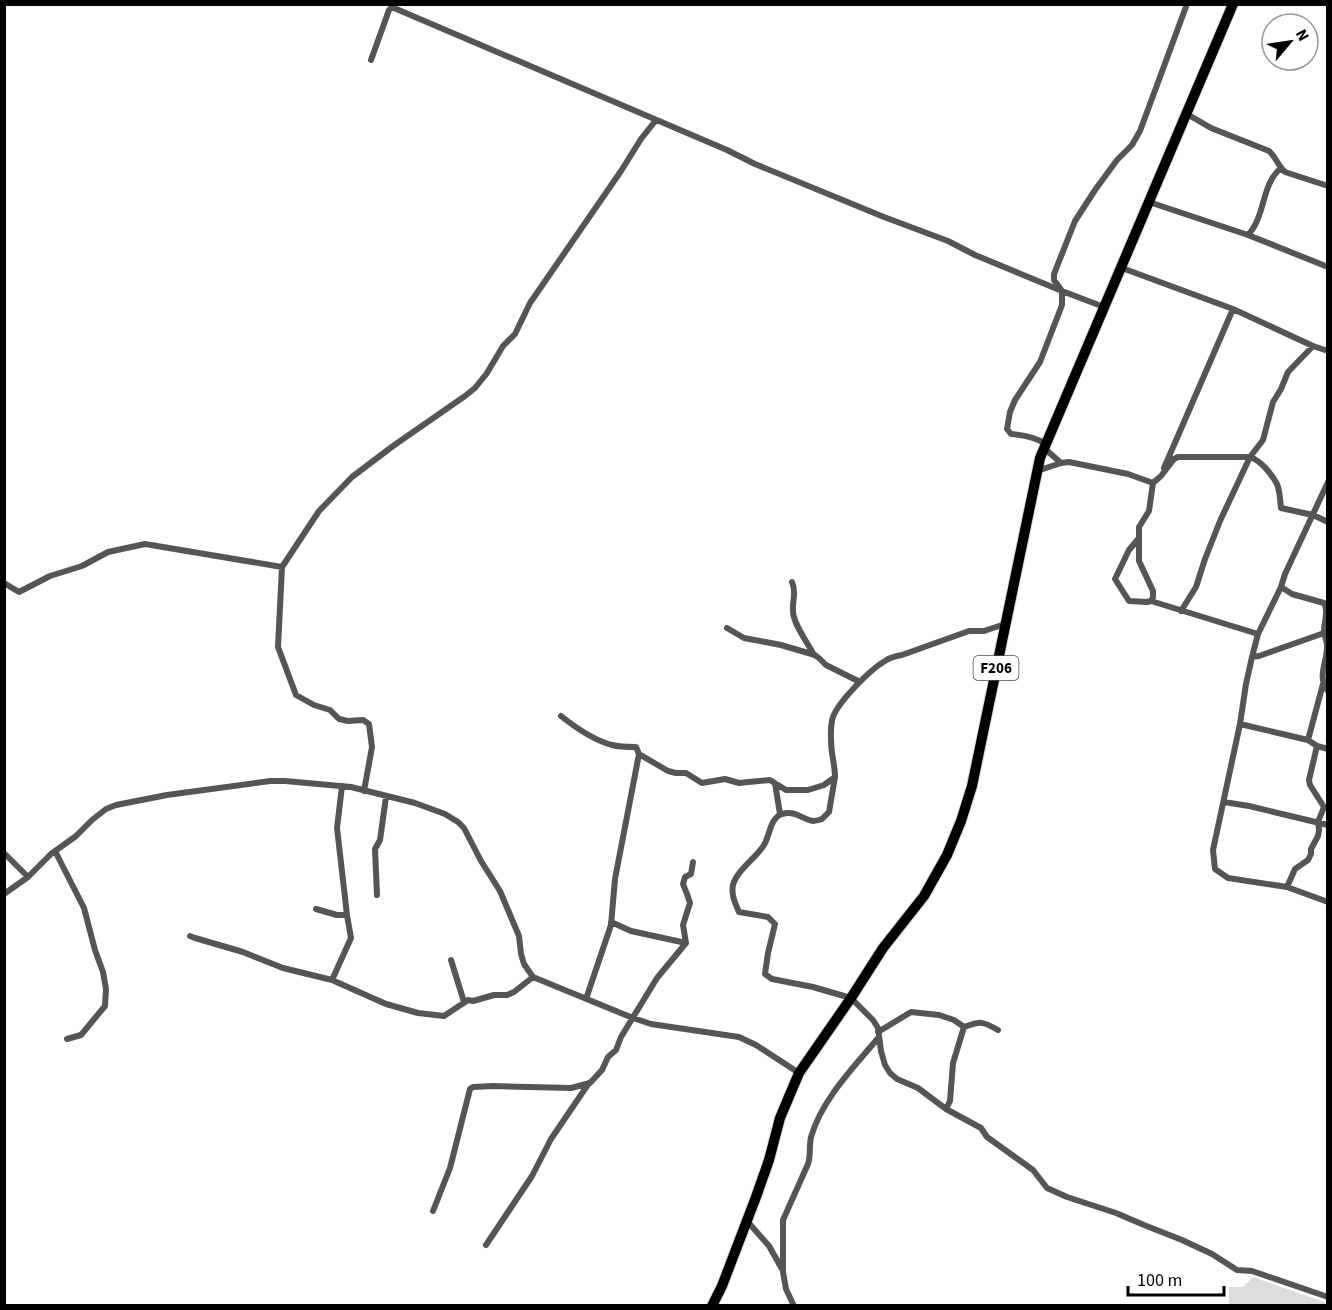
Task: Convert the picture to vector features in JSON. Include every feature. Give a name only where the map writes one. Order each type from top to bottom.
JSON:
[{"type":"main road","name":"F206","points":[[712,1305],[722,1286],[747,1221],[769,1160],[780,1118],[799,1073],[883,948],[924,896],[947,855],[962,821],[972,786],[1037,471],[1045,446],[1233,4]]},
{"type":"street","points":[[1061,463],[1041,441],[1024,435],[1011,434],[1007,429],[1010,412],[1015,400],[1040,362],[1062,305],[1062,291],[1054,280],[1054,274],[1075,221],[1117,160],[1132,145],[1140,130],[1187,4]]},
{"type":"street","points":[[371,60],[389,10],[394,8],[755,164],[1105,307]]},
{"type":"street","points":[[1187,114],[1211,128],[1269,151],[1285,171],[1328,186]]},
{"type":"street","points":[[364,791],[372,747],[369,724],[363,720],[339,720],[330,710],[314,705],[296,695],[278,647],[282,567],[319,511],[352,477],[475,388],[503,346],[515,334],[530,303],[656,120]]},
{"type":"street","points":[[1248,235],[1256,226],[1272,177],[1281,168]]},
{"type":"street","points":[[1149,202],[1248,235],[1328,267]]},
{"type":"street","points":[[1122,268],[1233,309],[1328,351]]},
{"type":"street","points":[[1161,476],[1233,309]]},
{"type":"street","points":[[1181,612],[1196,587],[1220,521],[1250,457],[1263,440],[1273,402],[1288,372],[1313,346]]},
{"type":"street","points":[[1151,601],[1154,597],[1153,591],[1139,561],[1138,527],[1149,511],[1153,483],[1178,457],[1250,457],[1261,462],[1277,484],[1281,508],[1313,515],[1328,522]]},
{"type":"street","points":[[1037,471],[1069,462],[1128,474],[1153,483]]},
{"type":"street","points":[[1328,482],[1258,634],[1213,851],[1215,869],[1228,878],[1287,887],[1328,902]]},
{"type":"street","points":[[1139,538],[1129,550],[1114,579],[1129,601],[1151,601],[1258,634]]},
{"type":"street","points":[[4,584],[19,592],[50,576],[82,566],[108,552],[145,544],[282,567]]},
{"type":"street","points":[[792,582],[795,588],[793,612],[796,622],[815,655],[831,668],[860,682]]},
{"type":"street","points":[[1281,587],[1292,594],[1324,603],[1326,607],[1327,644],[1323,684],[1308,740]]},
{"type":"street","points":[[1005,624],[984,631],[969,631],[903,655],[891,657],[860,682],[840,705],[832,720],[832,757],[836,770],[829,812],[822,819],[813,821],[792,812],[780,814],[772,825],[766,843],[734,881],[732,888],[733,900],[739,912],[768,917],[775,924],[765,974],[772,979],[813,987],[851,998],[878,1028],[881,1051],[890,1073],[981,1128],[987,1137],[1033,1170],[1047,1188],[1182,1240],[1212,1254],[1237,1270],[1252,1271],[1328,1297]]},
{"type":"street","points":[[727,628],[744,638],[781,645],[815,655]]},
{"type":"street","points":[[1252,657],[1326,632]]},
{"type":"street","points":[[1323,684],[1328,691]]},
{"type":"street","points":[[561,716],[602,742],[614,746],[636,747],[639,754],[615,879],[611,922],[586,999]]},
{"type":"street","points":[[1240,724],[1308,740],[1328,749]]},
{"type":"street","points":[[1287,887],[1295,869],[1308,860],[1318,836],[1318,822],[1324,807],[1309,780],[1317,746]]},
{"type":"street","points":[[639,754],[668,771],[686,773],[702,783],[725,780],[739,783],[770,780],[786,790],[808,790],[835,777]]},
{"type":"street","points":[[4,894],[28,878],[55,851],[76,836],[99,814],[116,805],[167,795],[262,782],[285,781],[342,786],[415,803],[446,814],[458,822],[464,828],[500,891],[519,936],[524,963],[533,977],[651,1024],[739,1037],[756,1045],[799,1073]]},
{"type":"street","points":[[775,783],[780,814]]},
{"type":"street","points":[[332,980],[351,938],[338,828],[342,786]]},
{"type":"street","points":[[377,895],[374,855],[380,840],[386,797]]},
{"type":"street","points":[[1224,802],[1328,825]]},
{"type":"street","points":[[55,851],[84,909],[106,989],[105,1006],[81,1035],[67,1039]]},
{"type":"street","points":[[4,853],[28,878]]},
{"type":"street","points":[[686,943],[682,925],[690,903],[683,884],[685,878],[691,874],[693,862]]},
{"type":"street","points":[[316,909],[337,915],[347,915]]},
{"type":"street","points":[[611,922],[630,931],[686,943]]},
{"type":"street","points":[[190,936],[243,952],[283,968],[332,980],[386,1004],[418,1013],[444,1016],[468,1000],[473,1001],[514,992],[533,977]]},
{"type":"street","points":[[486,1245],[532,1176],[551,1139],[616,1050],[657,978],[686,943]]},
{"type":"street","points":[[451,960],[464,1002]]},
{"type":"street","points":[[794,1305],[786,1289],[783,1272],[783,1220],[808,1164],[811,1137],[832,1095],[879,1035],[911,1012],[939,1015],[954,1020],[964,1027]]},
{"type":"street","points":[[964,1027],[978,1022],[998,1030]]},
{"type":"street","points":[[946,1108],[950,1101],[953,1064],[964,1027]]},
{"type":"street","points":[[433,1211],[450,1168],[470,1089],[493,1086],[571,1088],[590,1083]]},
{"type":"street","points":[[747,1221],[768,1246],[783,1272]]},
{"type":"shaded area","points":[[1253,1277],[1327,1303],[1327,1305],[1229,1305],[1229,1287],[1243,1287]]}]
